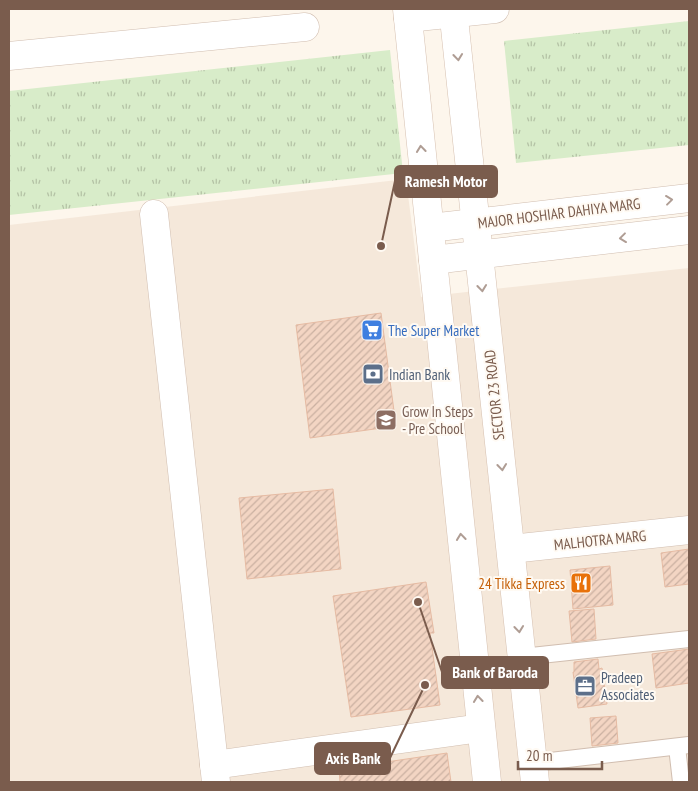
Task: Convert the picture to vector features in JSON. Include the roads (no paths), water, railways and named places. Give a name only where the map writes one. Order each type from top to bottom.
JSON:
[{"type":"street","points":[[487,782],[407,13],[495,9]]},
{"type":"street","name":"SECTOR 23 ROAD","points":[[453,11],[534,773]]},
{"type":"street","points":[[9,56],[305,27]]},
{"type":"street","name":"MAJOR HOSHIAR DAHIYA MARG","points":[[430,228],[689,198]]},
{"type":"street","points":[[154,214],[215,774],[481,728]]},
{"type":"street","points":[[433,260],[689,230]]},
{"type":"street","name":"MALHOTRA MARG","points":[[510,549],[689,530]]},
{"type":"lane","points":[[522,657],[689,639]]},
{"type":"lane","points":[[534,773],[683,746],[681,782]]},
{"type":"place","name":"Ramesh Motor","points":[[381,246]]},
{"type":"place","name":"The Super Market","points":[[372,330]]},
{"type":"place","name":"Indian Bank","points":[[373,374]]},
{"type":"place","name":"Grow In Steps - Pre School","points":[[386,420]]},
{"type":"place","name":"24 Tikka Express","points":[[581,583]]},
{"type":"place","name":"Bank of Baroda","points":[[418,602]]},
{"type":"place","name":"Axis Bank","points":[[425,685]]},
{"type":"place","name":"Pradeep Associates","points":[[585,686]]}]
